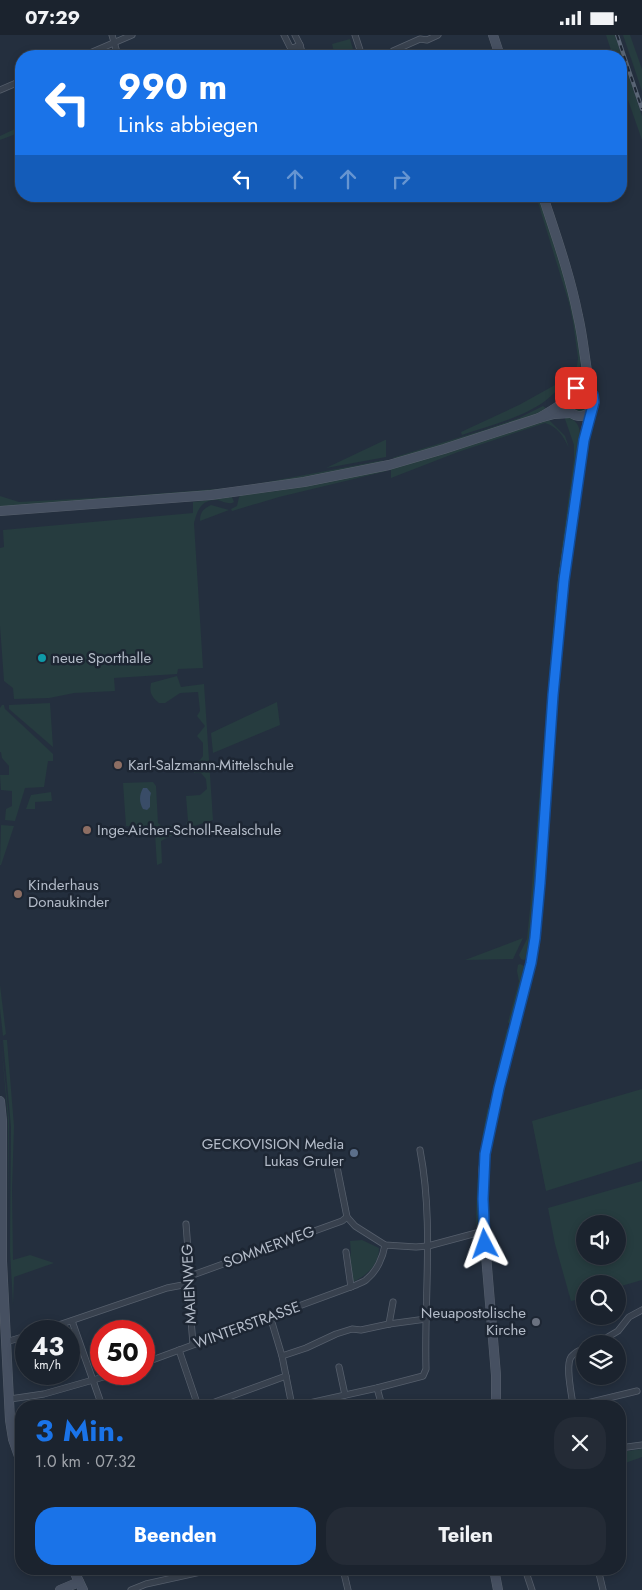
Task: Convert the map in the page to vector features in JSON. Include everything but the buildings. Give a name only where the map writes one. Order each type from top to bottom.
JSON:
[{"type":"main road","points":[[494,35],[498,50]]},
{"type":"main road","points":[[496,1400],[496,1375],[484,1231],[483,1190],[486,1149],[499,1088],[531,963],[535,938],[553,695],[564,580],[584,440],[594,402],[585,368],[572,288],[545,202]]},
{"type":"main road","points":[[539,418],[558,407],[565,400],[569,392],[576,388],[581,381],[585,368]]},
{"type":"main road","points":[[576,388],[584,388],[591,392]]},
{"type":"main road","points":[[565,400],[566,407],[581,423],[584,440]]},
{"type":"main road","points":[[0,511],[210,495],[304,482],[389,465],[554,414],[585,415],[591,411]]},
{"type":"main road","points":[[0,1101],[2,1121],[1,1211],[6,1342],[15,1443]]},
{"type":"main road","points":[[495,1575],[498,1590]]},
{"type":"main road","points":[[60,1590],[81,1586]]},
{"type":"street","points":[[112,35],[117,50]]},
{"type":"street","points":[[98,50],[132,35]]},
{"type":"street","points":[[284,35],[290,47],[293,48],[300,45]]},
{"type":"street","points":[[295,35],[301,50]]},
{"type":"street","points":[[355,35],[360,50]]},
{"type":"street","points":[[395,50],[420,39],[427,40],[438,35]]},
{"type":"street","points":[[0,90],[15,84]]},
{"type":"street","points":[[323,1400],[423,1376],[426,1369],[428,1246],[424,1176],[420,1150]]},
{"type":"street","points":[[337,1167],[347,1217],[355,1226],[385,1245],[428,1246],[484,1231]]},
{"type":"street","name":"SOMMERWEG","points":[[190,1276],[342,1221],[347,1217]]},
{"type":"street","name":"MAIENWEG","points":[[186,1224],[193,1344]]},
{"type":"street","name":"WINTERSTRASSE","points":[[155,1359],[351,1287],[367,1279],[379,1264],[385,1245]]},
{"type":"street","points":[[346,1252],[351,1287]]},
{"type":"street","points":[[75,1320],[167,1288],[188,1284]]},
{"type":"street","points":[[389,1324],[393,1302]]},
{"type":"street","points":[[611,1335],[618,1331],[629,1317],[642,1310]]},
{"type":"street","points":[[270,1316],[282,1356],[291,1400]]},
{"type":"street","points":[[282,1356],[352,1329],[361,1330],[426,1319]]},
{"type":"street","points":[[6,1342],[15,1339]]},
{"type":"street","points":[[80,1343],[90,1372]]},
{"type":"street","points":[[179,1350],[196,1400]]},
{"type":"street","points":[[573,1400],[568,1366],[570,1358],[576,1351]]},
{"type":"street","points":[[339,1367],[345,1395]]},
{"type":"street","points":[[220,1400],[286,1376]]},
{"type":"street","points":[[10,1399],[44,1394],[90,1381]]},
{"type":"street","points":[[95,1385],[100,1400]]},
{"type":"street","points":[[377,1388],[380,1400]]},
{"type":"street","points":[[599,1400],[637,1391]]},
{"type":"street","points":[[626,1447],[642,1445]]},
{"type":"street","points":[[132,1590],[146,1584],[187,1575]]},
{"type":"street","points":[[345,1575],[348,1590]]},
{"type":"street","points":[[527,1575],[532,1590]]},
{"type":"street","points":[[599,1575],[603,1590]]},
{"type":"green space","points":[[606,35],[615,35],[620,50],[611,50]]},
{"type":"green space","points":[[623,35],[630,35],[642,69],[642,91]]},
{"type":"green space","points":[[350,39],[353,50],[334,50],[332,44]]},
{"type":"green space","points":[[627,71],[642,116],[642,140],[627,97]]},
{"type":"green space","points":[[15,129],[15,134],[0,140],[0,136]]},
{"type":"green space","points":[[538,202],[541,202],[572,302],[581,358],[576,378],[558,404],[558,395],[576,373],[578,358],[569,303]]},
{"type":"green space","points":[[564,380],[553,394],[536,407],[516,417],[462,435],[461,432],[519,405]]},
{"type":"green space","points":[[576,392],[584,392],[590,398],[590,406],[584,412],[576,412],[570,406],[570,398]]},
{"type":"green space","points":[[543,406],[547,409],[546,411],[488,432],[396,459],[392,458],[519,418]]},
{"type":"green space","points":[[566,417],[577,423],[580,435],[558,590],[534,910],[527,957],[524,960],[519,955],[527,939],[556,589],[574,458],[574,445],[565,419]]},
{"type":"green space","points":[[545,419],[549,420],[565,436],[569,448],[560,433],[545,423],[458,452],[391,478],[391,469]]},
{"type":"green space","points":[[385,440],[386,457],[326,468]]},
{"type":"green space","points":[[384,460],[379,463],[304,479],[235,488]]},
{"type":"green space","points":[[381,470],[387,471],[279,497],[232,511],[231,509],[237,506],[241,495],[277,491]]},
{"type":"green space","points":[[229,488],[227,490],[0,507],[0,496],[19,502]]},
{"type":"green space","points":[[232,497],[234,502],[232,503],[217,500],[207,501],[198,510],[194,523],[203,668],[178,669],[177,674],[114,678],[115,691],[74,693],[49,698],[14,699],[13,688],[4,681],[0,626],[0,548],[4,547],[3,530],[193,513],[193,502]]},
{"type":"green space","points":[[211,505],[229,510],[200,521],[202,511]]},
{"type":"green space","points":[[177,676],[181,687],[204,684],[213,820],[188,828],[186,823],[188,821],[186,796],[200,795],[207,789],[206,779],[201,773],[194,773],[193,763],[198,763],[203,756],[203,743],[197,736],[205,726],[197,716],[200,711],[198,692],[180,693],[165,703],[159,703],[153,697],[150,689],[151,683]]},
{"type":"green space","points":[[277,702],[280,725],[213,753],[211,733]]},
{"type":"green space","points":[[50,703],[53,747],[9,709],[9,705]]},
{"type":"green space","points":[[2,705],[53,754],[53,761],[48,761],[44,787],[25,788],[15,821],[5,820],[6,809],[12,806],[12,791],[1,790],[0,775],[9,775],[9,766],[2,758],[0,752],[0,708]]},
{"type":"green space","points":[[153,782],[156,786],[158,823],[162,826],[181,825],[181,831],[161,841],[162,863],[157,865],[155,834],[143,828],[126,826],[123,783]]},
{"type":"green space","points":[[51,792],[52,801],[35,802],[35,809],[26,809],[31,795]]},
{"type":"green space","points":[[1,825],[14,826],[0,865]]},
{"type":"green space","points":[[523,938],[513,959],[465,960]]},
{"type":"green space","points":[[520,964],[524,966],[525,971],[511,1026],[508,1022],[519,981],[517,971]]},
{"type":"green space","points":[[0,985],[6,1034],[3,1036],[0,1009]]},
{"type":"green space","points":[[507,1028],[510,1032],[496,1088],[491,1096]]},
{"type":"green space","points":[[1,1040],[9,1119],[8,1207],[8,1119]]},
{"type":"green space","points":[[3,1040],[7,1040],[14,1126],[12,1190],[13,1260],[30,1255],[54,1263],[14,1277],[13,1305],[10,1250],[11,1127]]},
{"type":"green space","points":[[642,1089],[642,1161],[546,1191],[532,1121]]},
{"type":"green space","points":[[488,1106],[489,1114],[480,1169],[479,1219],[476,1226],[482,1136]]},
{"type":"green space","points":[[642,1181],[642,1280],[626,1285],[626,1275],[576,1275],[576,1300],[571,1301],[555,1244],[548,1208]]},
{"type":"green space","points":[[362,1240],[379,1248],[377,1259],[371,1269],[353,1282],[350,1241]]},
{"type":"green space","points":[[642,1449],[642,1457],[626,1463],[626,1451]]},
{"type":"water","points":[[143,788],[147,788],[151,793],[150,807],[147,810],[143,809],[140,801]]},
{"type":"railway","points":[[617,35],[622,50]]},
{"type":"railway","points":[[627,65],[642,109]]},
{"type":"place","name":"neue Sporthalle","points":[[42,658]]},
{"type":"place","name":"Karl-Salzmann-Mittelschule","points":[[118,765]]},
{"type":"place","name":"Inge-Aicher-Scholl-Realschule","points":[[87,830]]},
{"type":"place","name":"Kinderhaus Donaukinder","points":[[18,894]]},
{"type":"place","name":"GECKOVISION Media Lukas Gruler","points":[[354,1153]]},
{"type":"place","name":"Neuapostolische Kirche","points":[[536,1322]]},
{"type":"route","points":[[485,1244],[483,1199],[485,1154],[499,1088],[531,963],[535,938],[553,695],[564,580],[584,440],[594,402],[591,392],[584,388],[576,388]]}]
